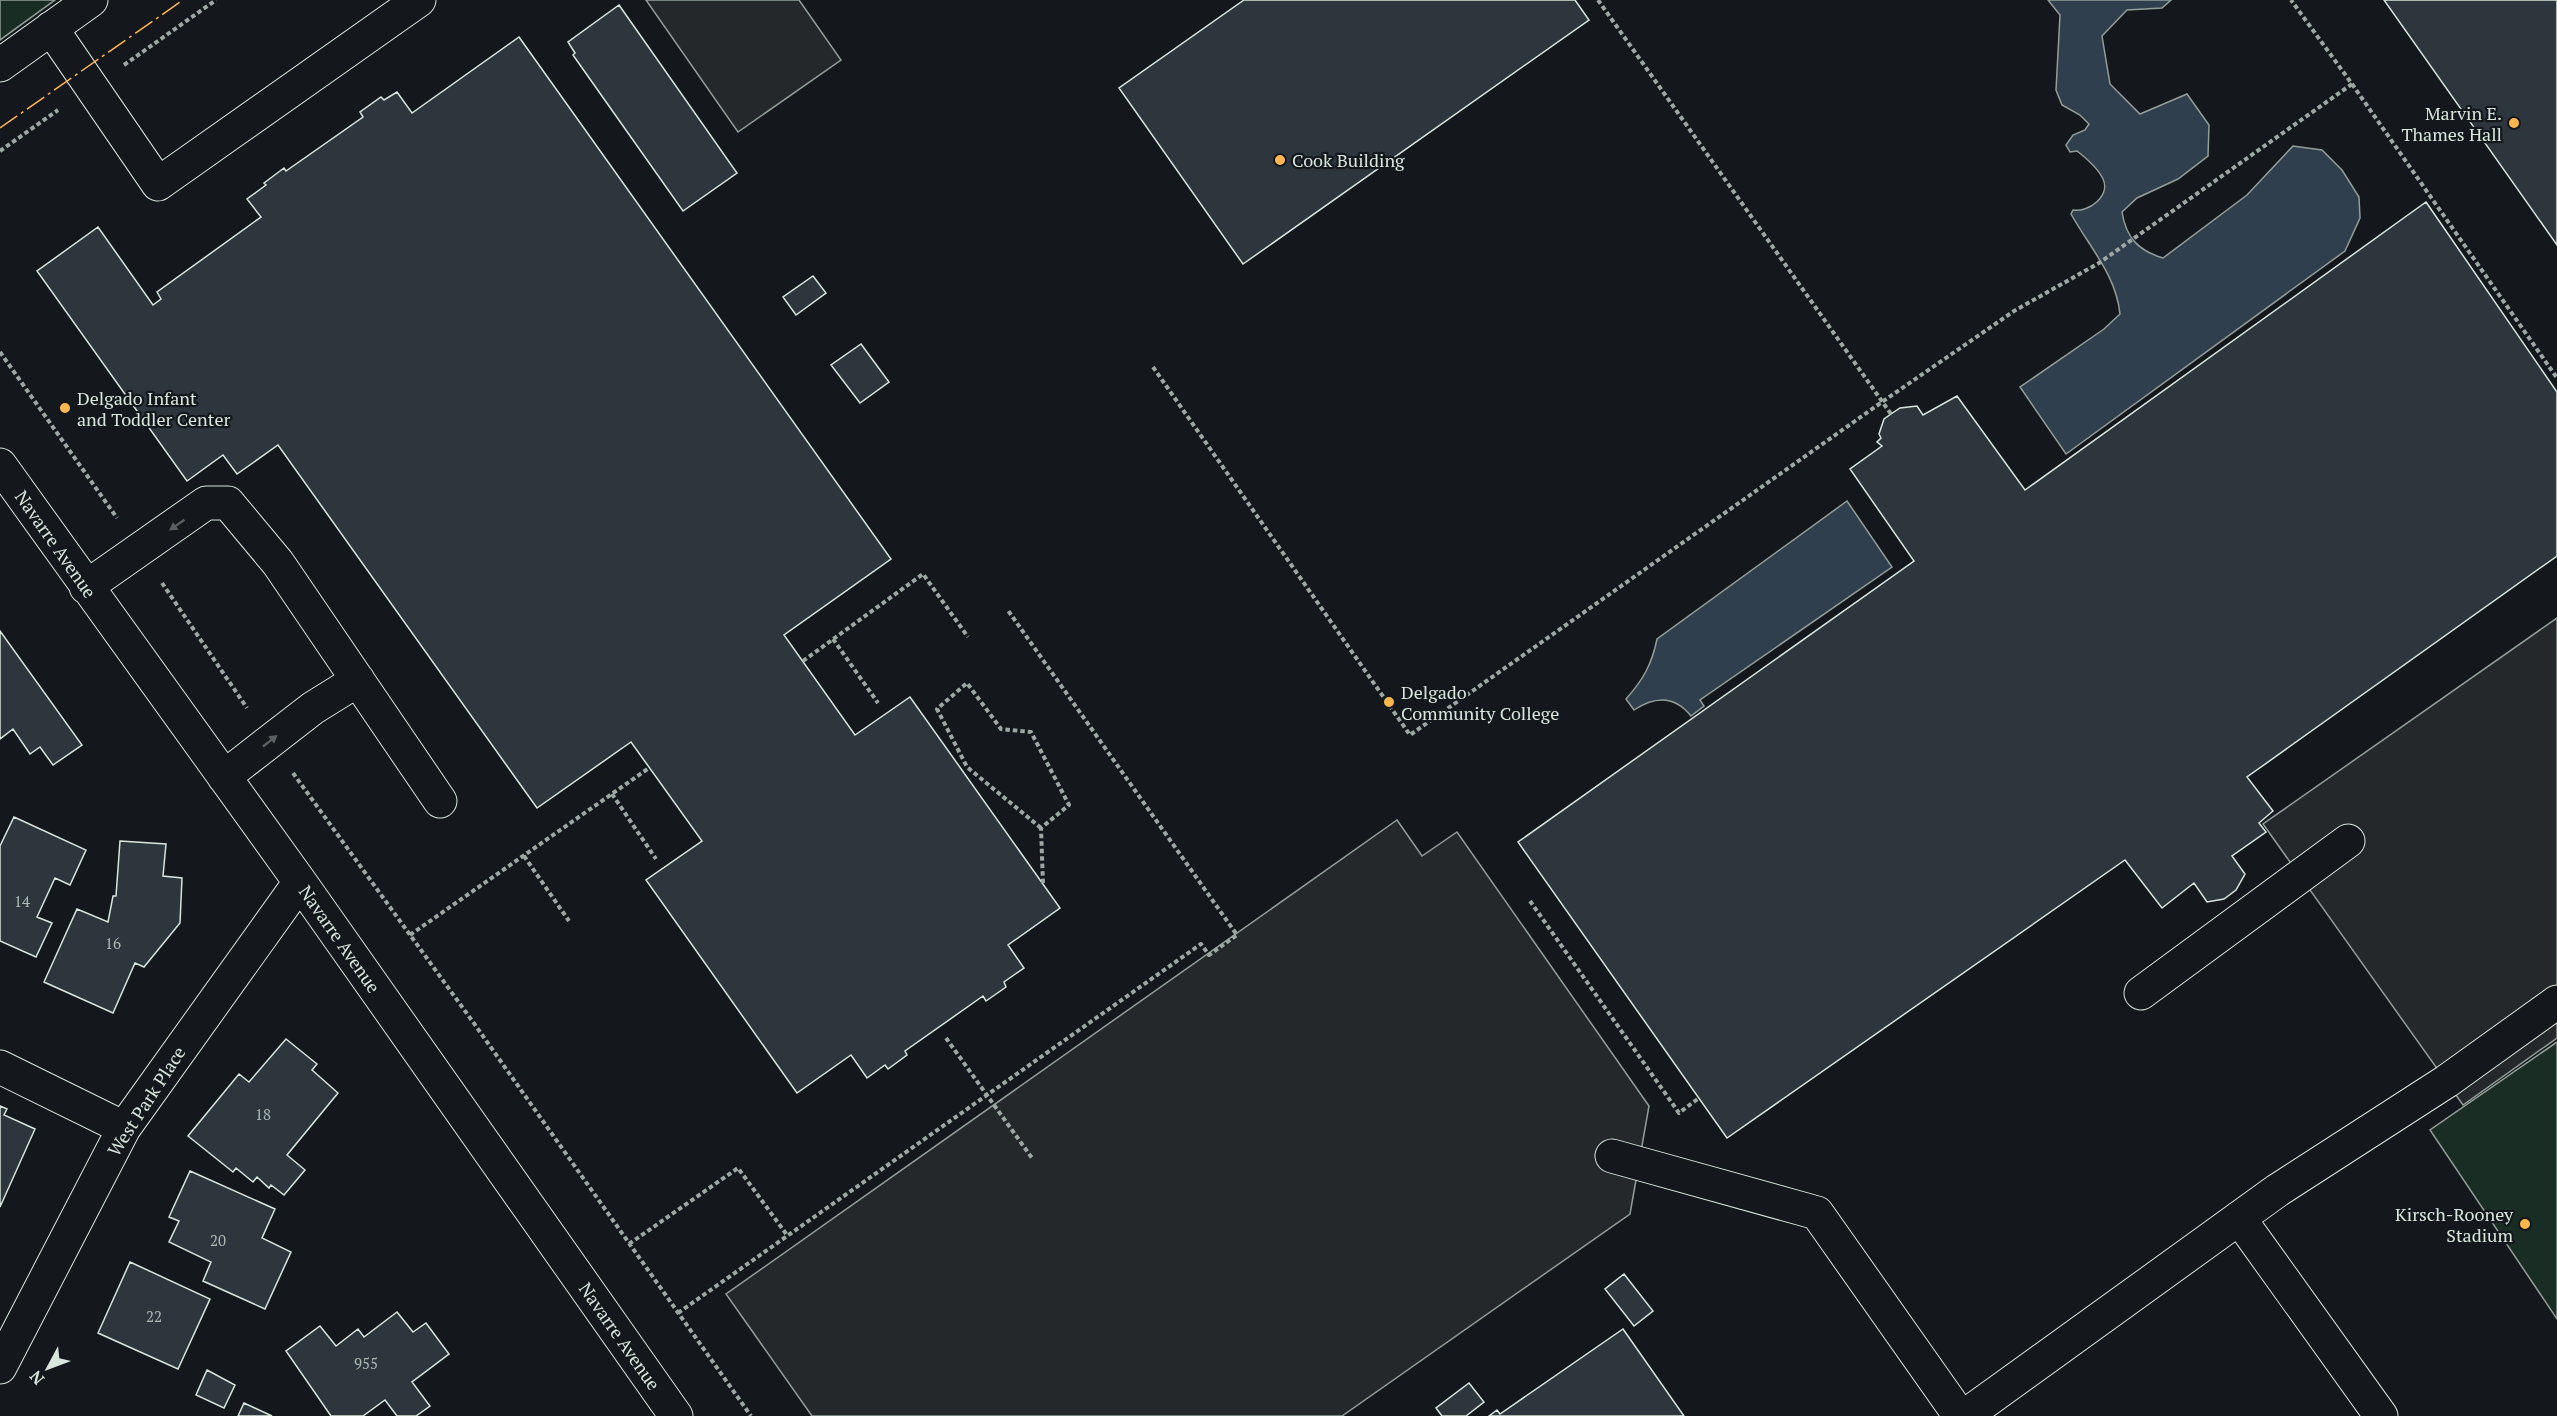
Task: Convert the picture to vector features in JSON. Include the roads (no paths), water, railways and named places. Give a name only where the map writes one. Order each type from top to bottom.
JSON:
[{"type":"street","points":[[0,65],[91,0]]},
{"type":"street","points":[[51,28],[159,184],[420,0]]},
{"type":"street","name":"Navarre Avenue","points":[[0,465],[300,882],[676,1416]]},
{"type":"street","points":[[86,587],[206,503],[228,503],[278,563],[440,801]]},
{"type":"street","points":[[224,777],[313,708],[358,680]]},
{"type":"street","points":[[2141,993],[2348,841]]},
{"type":"street","name":"West Park Place","points":[[0,1366],[124,1128],[300,882]]},
{"type":"street","points":[[1965,1416],[2239,1218],[2447,1081],[2557,1002]]},
{"type":"street","points":[[0,1067],[124,1128]]},
{"type":"street","points":[[1612,1156],[1817,1213],[1960,1416]]},
{"type":"street","points":[[2239,1218],[2380,1416]]},
{"type":"water","points":[[2048,0],[2171,0],[2162,8],[2127,10],[2102,36],[2110,84],[2140,114],[2187,94],[2209,125],[2208,156],[2178,179],[2137,198],[2122,212],[2130,236],[2147,252],[2163,258],[2247,195],[2293,146],[2322,150],[2342,170],[2359,197],[2360,218],[2345,251],[2066,454],[2020,387],[2104,329],[2120,314],[2118,300],[2108,274],[2071,214],[2073,210],[2085,209],[2097,202],[2105,185],[2092,163],[2077,151],[2070,152],[2066,145],[2073,135],[2085,130],[2089,124],[2080,115],[2062,105],[2056,90],[2060,15]]},
{"type":"water","points":[[1847,501],[1892,567],[1700,700],[1704,706],[1691,716],[1685,709],[1664,700],[1650,702],[1634,710],[1626,699],[1646,671],[1657,639]]},
{"type":"place","name":"Marvin E. Thames Hall","points":[[2514,123]]},
{"type":"place","name":"Cook Building","points":[[1280,160]]},
{"type":"place","name":"Delgado Infant and Toddler Center","points":[[65,408]]},
{"type":"place","name":"Delgado Community College","points":[[1389,702]]},
{"type":"place","name":"Kirsch-Rooney Stadium","points":[[2525,1224]]}]
